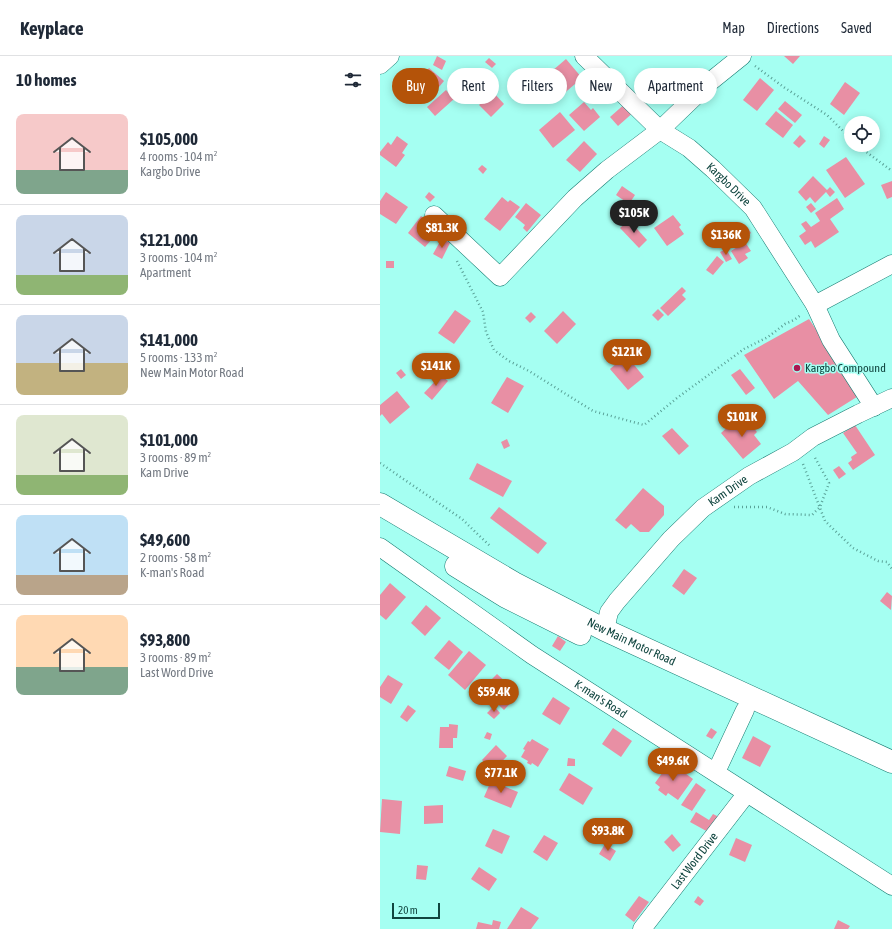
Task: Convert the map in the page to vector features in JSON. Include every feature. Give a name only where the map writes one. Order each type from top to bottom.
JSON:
[{"type":"highway","name":"New Main Motor Road","points":[[380,504],[514,584],[605,630],[892,762]]},
{"type":"highway","name":"New Main Motor Road","points":[[380,520],[506,597],[599,644],[892,776]]},
{"type":"street","points":[[380,65],[390,56]]},
{"type":"street","name":"Kargbo Drive","points":[[584,56],[660,130],[689,148],[753,208],[815,305],[831,340],[874,406]]},
{"type":"street","points":[[434,215],[500,277],[575,198],[607,170],[660,130],[711,81],[742,56]]},
{"type":"street","points":[[815,305],[892,264]]},
{"type":"street","name":"Kam Drive","points":[[605,630],[609,612],[617,601],[671,539],[703,508],[749,476],[797,449],[813,437],[892,398]]},
{"type":"street","name":"K-man's Road","points":[[381,551],[532,655],[892,886]]},
{"type":"street","points":[[716,772],[745,710]]},
{"type":"street","name":"Last Word Drive","points":[[642,929],[747,793]]},
{"type":"path","points":[[742,56],[785,88],[827,115],[844,132]]},
{"type":"path","points":[[866,152],[892,171]]},
{"type":"path","points":[[455,257],[483,312],[486,332],[494,350],[509,361],[529,371],[593,411],[644,425],[677,398],[739,353],[768,337],[815,305]]},
{"type":"path","points":[[733,507],[767,507],[785,514],[812,515],[820,507],[829,483],[814,456],[813,437]]},
{"type":"path","points":[[797,449],[824,521],[853,548],[878,561],[887,562],[892,569]]},
{"type":"path","points":[[380,463],[462,519],[495,550]]},
{"type":"building","points":[[437,56],[446,61],[442,70],[433,65]]},
{"type":"building","points":[[784,56],[800,56],[793,64]]},
{"type":"building","points":[[489,58],[496,64],[492,68],[485,62]]},
{"type":"building","points":[[566,59],[575,70],[575,84],[567,91],[567,68],[556,68]]},
{"type":"building","points":[[439,77],[444,81],[439,87]]},
{"type":"building","points":[[760,78],[774,90],[757,111],[743,100]]},
{"type":"building","points":[[845,82],[860,93],[844,115],[830,104]]},
{"type":"building","points":[[446,90],[447,104],[448,104],[435,116],[427,107],[430,104],[439,104],[439,96]]},
{"type":"building","points":[[499,99],[504,104],[491,117],[479,105],[499,104]]},
{"type":"building","points":[[785,101],[802,115],[795,123],[778,109]]},
{"type":"building","points":[[627,102],[635,111],[618,126],[610,117]]},
{"type":"building","points":[[582,104],[586,104],[591,110],[593,108],[600,117],[584,131],[569,115]]},
{"type":"building","points":[[776,111],[793,125],[783,138],[765,124]]},
{"type":"building","points":[[560,112],[575,130],[553,148],[539,130]]},
{"type":"building","points":[[800,135],[806,141],[799,148],[793,143]]},
{"type":"building","points":[[397,136],[408,144],[402,153],[405,155],[396,167],[380,155],[380,152],[388,142],[391,145]]},
{"type":"building","points":[[824,136],[830,140],[824,148],[819,144]]},
{"type":"building","points":[[584,141],[597,154],[580,172],[566,160]]},
{"type":"building","points":[[846,157],[865,184],[845,198],[826,170]]},
{"type":"building","points":[[482,165],[487,169],[483,174],[478,169]]},
{"type":"building","points":[[813,176],[827,190],[830,187],[835,192],[830,197],[826,192],[815,203],[810,197],[806,201],[798,192]]},
{"type":"building","points":[[892,181],[892,197],[887,199],[881,185]]},
{"type":"building","points":[[622,186],[635,195],[629,204],[616,195]]},
{"type":"building","points":[[386,192],[408,207],[396,224],[380,214],[380,201]]},
{"type":"building","points":[[429,192],[435,197],[430,202],[425,197]]},
{"type":"building","points":[[502,197],[508,202],[510,200],[520,207],[500,231],[484,219]]},
{"type":"building","points":[[837,198],[844,209],[830,219],[839,232],[815,248],[811,241],[805,245],[799,236],[806,231],[801,224],[806,221],[811,227],[820,221],[815,213]]},
{"type":"building","points":[[526,203],[541,215],[527,232],[523,228],[525,225],[515,217]]},
{"type":"building","points":[[811,203],[816,209],[811,213],[806,207]]},
{"type":"building","points":[[642,213],[647,218],[644,222],[639,217]]},
{"type":"building","points":[[673,215],[681,225],[679,227],[684,234],[667,246],[654,228]]},
{"type":"building","points":[[421,216],[439,231],[425,247],[408,233]]},
{"type":"building","points":[[629,220],[647,240],[639,248],[620,228]]},
{"type":"building","points":[[747,227],[751,233],[745,237],[741,231]]},
{"type":"building","points":[[442,238],[450,243],[442,259],[433,254]]},
{"type":"building","points":[[745,242],[751,251],[745,254],[748,258],[739,264],[731,251]]},
{"type":"building","points":[[726,249],[732,259],[726,262],[720,252]]},
{"type":"building","points":[[717,256],[724,262],[713,275],[706,270]]},
{"type":"building","points":[[386,261],[394,261],[394,268],[386,268]]},
{"type":"building","points":[[682,287],[686,291],[682,295],[686,299],[668,316],[660,308]]},
{"type":"building","points":[[658,309],[664,315],[658,321],[652,315]]},
{"type":"building","points":[[455,310],[471,321],[454,344],[438,333]]},
{"type":"building","points":[[563,311],[576,324],[557,344],[544,331]]},
{"type":"building","points":[[531,312],[536,317],[530,323],[525,318]]},
{"type":"building","name":"Kargbo Compound","points":[[809,319],[860,395],[828,415],[798,381],[774,399],[744,355]]},
{"type":"building","points":[[626,355],[644,377],[628,390],[610,369]]},
{"type":"building","points":[[401,369],[406,375],[401,379],[396,373]]},
{"type":"building","points":[[740,369],[755,388],[746,395],[731,375]]},
{"type":"building","points":[[441,375],[448,381],[432,400],[424,393]]},
{"type":"building","points":[[507,377],[524,386],[508,413],[491,403]]},
{"type":"building","points":[[397,391],[410,407],[390,424],[382,414],[380,416],[380,405]]},
{"type":"building","points":[[739,417],[748,428],[751,425],[757,432],[754,435],[761,444],[743,459],[721,433]]},
{"type":"building","points":[[855,425],[875,455],[853,470],[848,463],[852,460],[851,457],[857,453],[843,433]]},
{"type":"building","points":[[672,428],[689,446],[679,455],[662,436]]},
{"type":"building","points":[[507,439],[510,446],[504,449],[501,442]]},
{"type":"building","points":[[477,463],[512,481],[503,497],[469,479]]},
{"type":"building","points":[[839,466],[846,474],[839,479],[833,470]]},
{"type":"building","points":[[643,488],[664,506],[664,515],[649,532],[640,532],[631,524],[626,529],[615,520]]},
{"type":"building","points":[[499,507],[547,543],[538,554],[490,518]]},
{"type":"building","points":[[684,569],[697,578],[684,595],[672,586]]},
{"type":"building","points":[[390,583],[406,597],[386,620],[380,615],[380,595]]},
{"type":"building","points":[[887,592],[892,596],[891,610],[880,601]]},
{"type":"building","points":[[426,605],[441,618],[425,636],[411,623]]},
{"type":"building","points":[[558,636],[566,642],[560,651],[552,646]]},
{"type":"building","points":[[449,640],[463,652],[449,670],[434,658]]},
{"type":"building","points":[[469,651],[486,665],[465,690],[448,675]]},
{"type":"building","points":[[497,674],[519,694],[504,710],[482,689]]},
{"type":"building","points":[[388,675],[403,684],[391,704],[380,697],[380,687]]},
{"type":"building","points":[[553,697],[570,708],[560,725],[542,714]]},
{"type":"building","points":[[408,705],[416,711],[407,722],[400,717]]},
{"type":"building","points":[[494,706],[500,713],[494,719],[487,713]]},
{"type":"building","points":[[449,724],[458,725],[457,738],[453,738],[453,748],[439,748],[440,727],[449,727]]},
{"type":"building","points":[[613,728],[632,741],[621,757],[602,744]]},
{"type":"building","points":[[711,728],[717,732],[712,739],[706,736]]},
{"type":"building","points":[[487,732],[492,734],[490,740],[484,738]]},
{"type":"building","points":[[753,736],[771,746],[760,767],[742,758]]},
{"type":"building","points":[[532,739],[549,749],[538,767],[532,763],[531,765],[527,763],[528,761],[521,757],[525,750],[523,749],[528,741],[530,742]]},
{"type":"building","points":[[496,745],[507,756],[493,771],[482,760]]},
{"type":"building","points":[[568,758],[575,759],[575,766],[567,766]]},
{"type":"building","points":[[670,762],[693,779],[678,800],[668,793],[666,796],[658,790],[660,787],[655,783]]},
{"type":"building","points":[[449,766],[466,771],[463,781],[446,776]]},
{"type":"building","points":[[569,773],[593,788],[583,805],[559,790]]},
{"type":"building","points":[[491,781],[518,792],[511,808],[484,797]]},
{"type":"building","points":[[696,783],[706,790],[692,811],[681,805]]},
{"type":"building","points":[[382,799],[402,801],[400,834],[380,832]]},
{"type":"building","points":[[443,805],[443,823],[424,824],[424,806]]},
{"type":"building","points":[[696,812],[709,820],[713,814],[719,817],[710,833],[690,822]]},
{"type":"building","points":[[493,829],[510,836],[502,854],[485,846]]},
{"type":"building","points":[[672,834],[681,845],[673,852],[664,842]]},
{"type":"building","points":[[544,835],[558,843],[547,861],[533,852]]},
{"type":"building","points":[[736,838],[752,845],[745,862],[729,855]]},
{"type":"building","points":[[605,844],[616,851],[610,861],[599,854]]},
{"type":"building","points":[[417,865],[428,866],[426,880],[416,879]]},
{"type":"building","points":[[479,867],[497,879],[489,891],[471,879]]},
{"type":"building","points":[[639,896],[649,902],[634,922],[625,915]]},
{"type":"building","points":[[698,896],[704,901],[700,906],[694,902]]},
{"type":"building","points":[[521,907],[539,918],[531,929],[507,929]]},
{"type":"building","points":[[493,920],[501,922],[499,929],[476,929],[478,922],[492,925]]},
{"type":"building","points":[[838,920],[850,926],[848,929],[834,929]]},
{"type":"place","name":"Kargbo Compound","points":[[797,368]]}]
